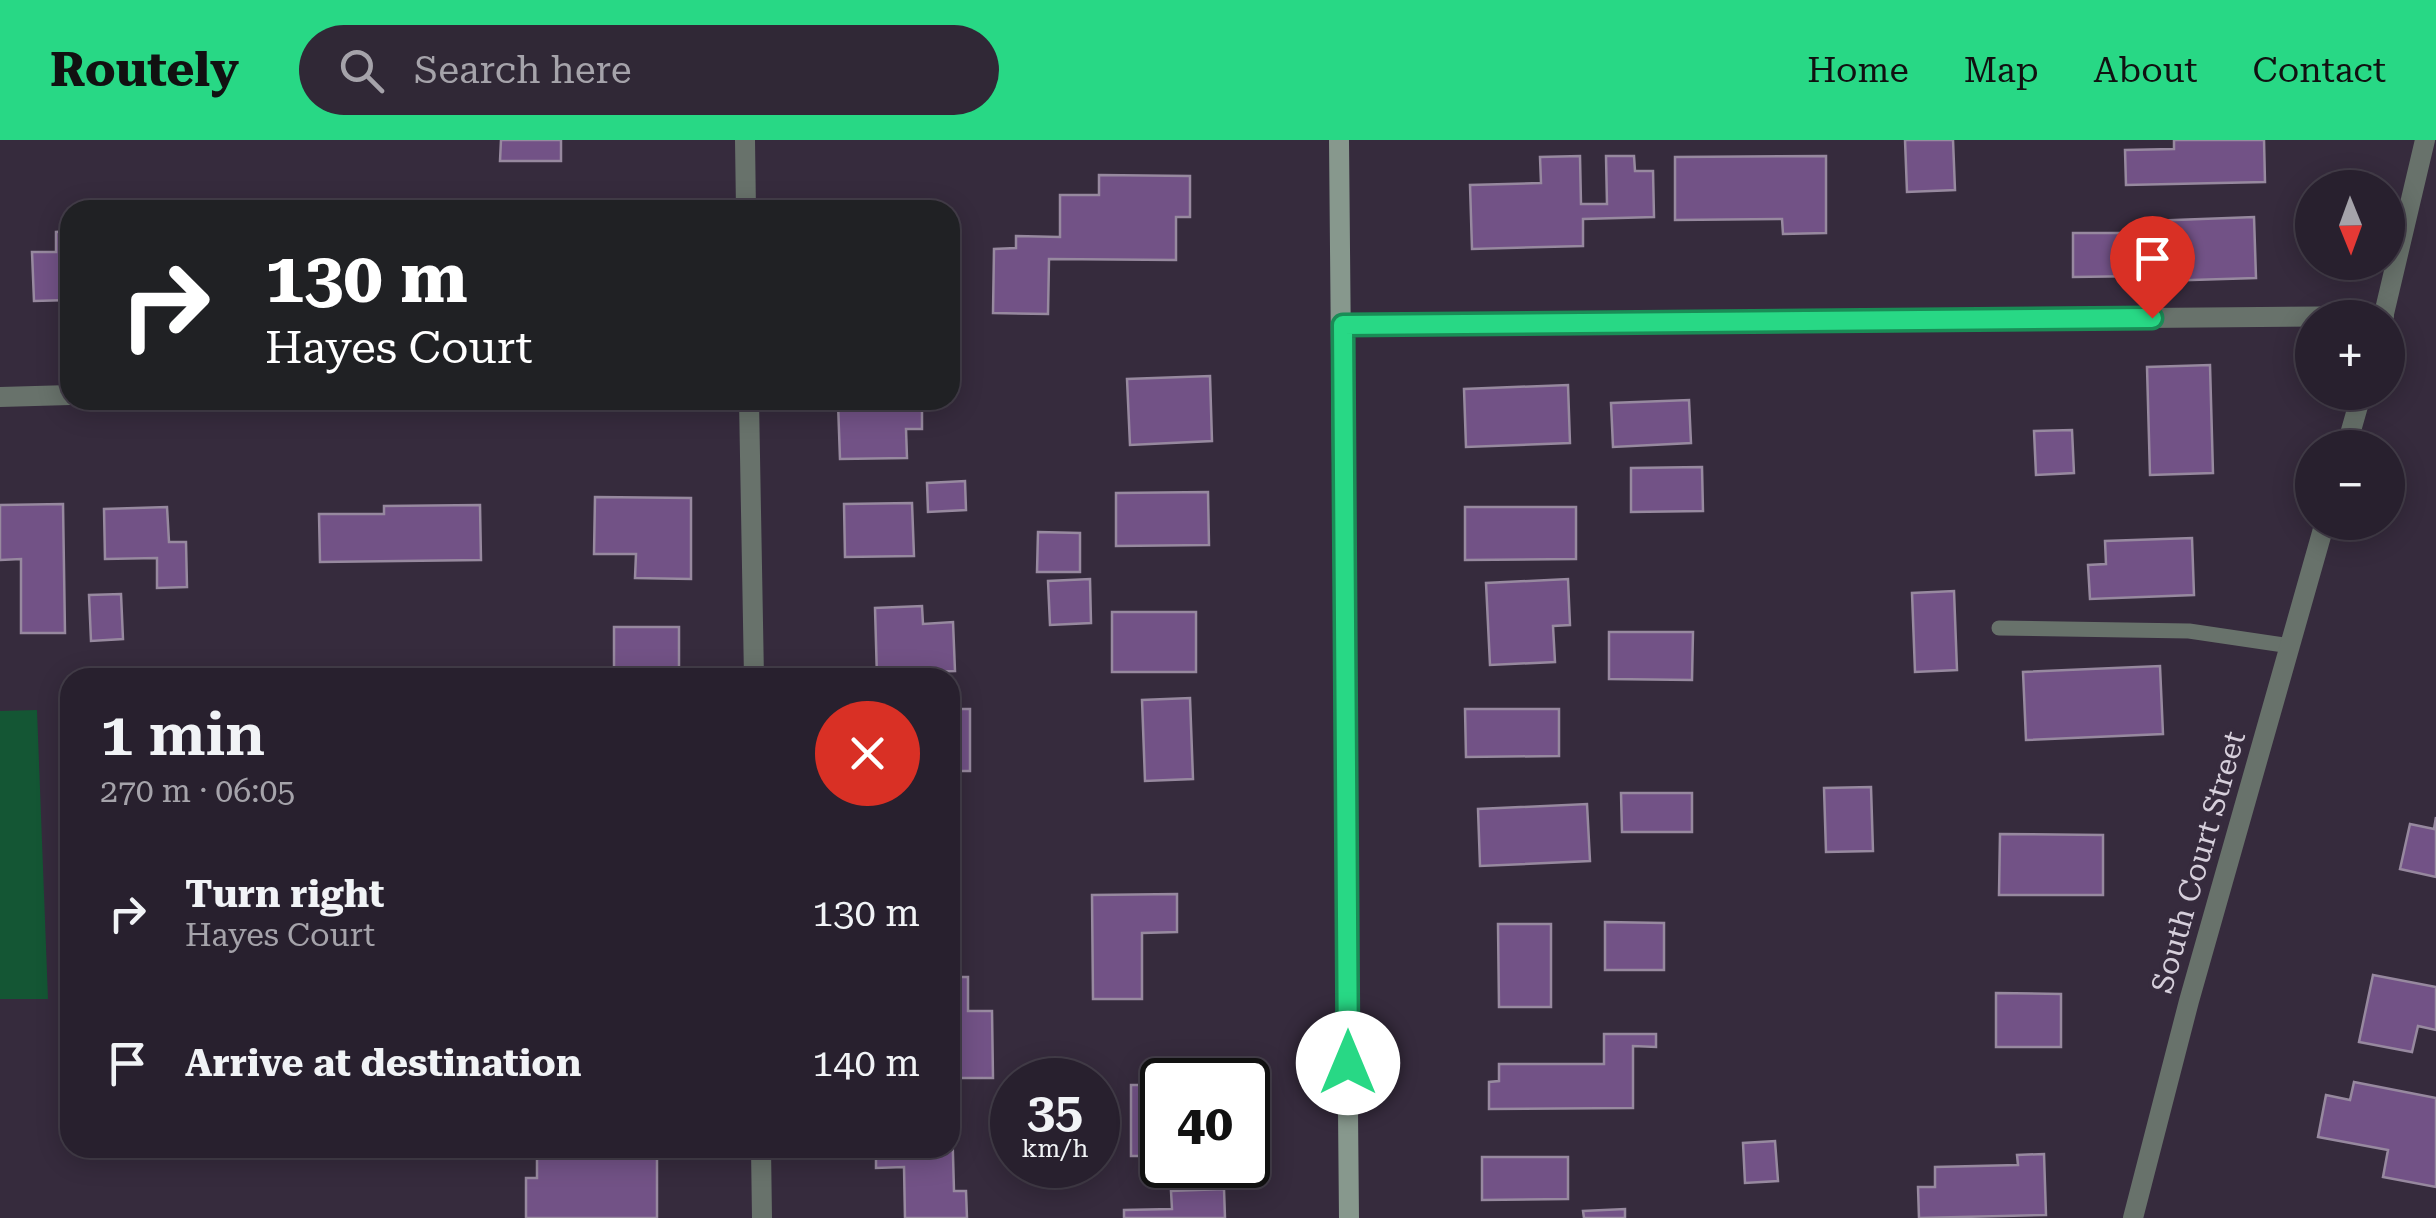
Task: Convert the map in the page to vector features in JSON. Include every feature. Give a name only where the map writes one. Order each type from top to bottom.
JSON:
[{"type":"street","points":[[746,140],[746,200]]},
{"type":"street","points":[[1339,140],[1350,1218]]},
{"type":"street","points":[[2388,300],[2425,140]]},
{"type":"street","points":[[1343,325],[2295,318]]},
{"type":"street","points":[[0,397],[60,395]]},
{"type":"street","points":[[749,410],[754,668]]},
{"type":"street","name":"South Court Street","points":[[2132,1218],[2320,540]]},
{"type":"street","points":[[761,1158],[762,1218]]},
{"type":"lane","points":[[1999,628],[2189,631],[2290,646]]},
{"type":"green space","points":[[37,710],[48,999],[0,999],[0,711]]},
{"type":"building","points":[[501,140],[561,140],[561,161],[500,161]]},
{"type":"building","points":[[1905,140],[1953,140],[1955,190],[1907,192]]},
{"type":"building","points":[[2174,140],[2264,140],[2265,182],[2126,185],[2125,150],[2174,149]]},
{"type":"building","points":[[1580,156],[1581,204],[1607,204],[1606,156],[1634,156],[1635,171],[1653,171],[1654,217],[1583,219],[1583,246],[1472,249],[1470,185],[1541,183],[1540,157]]},
{"type":"building","points":[[1826,156],[1826,233],[1783,234],[1782,219],[1675,220],[1675,157]]},
{"type":"building","points":[[1099,175],[1190,176],[1190,217],[1176,217],[1176,260],[1049,259],[1048,314],[993,313],[994,249],[1016,248],[1016,236],[1060,237],[1060,195],[1099,195]]},
{"type":"building","points":[[2254,217],[2256,278],[2160,281],[2159,249],[2150,249],[2149,221]]},
{"type":"building","points":[[56,232],[60,232],[60,300],[34,301],[32,252],[56,252]]},
{"type":"building","points":[[2073,233],[2143,233],[2143,276],[2073,277]]},
{"type":"building","points":[[2210,365],[2213,473],[2150,475],[2147,367]]},
{"type":"building","points":[[1210,376],[1212,441],[1130,445],[1127,379]]},
{"type":"building","points":[[1568,385],[1570,443],[1466,447],[1464,389]]},
{"type":"building","points":[[1689,400],[1691,443],[1613,447],[1611,403]]},
{"type":"building","points":[[838,410],[922,410],[922,429],[906,429],[907,458],[840,459]]},
{"type":"building","points":[[2072,430],[2074,473],[2036,475],[2034,431]]},
{"type":"building","points":[[1702,467],[1703,511],[1631,512],[1631,468]]},
{"type":"building","points":[[965,481],[966,510],[928,512],[927,483]]},
{"type":"building","points":[[1208,492],[1209,545],[1116,546],[1116,493]]},
{"type":"building","points":[[595,497],[691,498],[691,579],[635,578],[636,554],[594,554]]},
{"type":"building","points":[[912,503],[914,556],[845,557],[844,504]]},
{"type":"building","points":[[63,504],[65,633],[21,633],[21,559],[0,560],[0,505]]},
{"type":"building","points":[[480,505],[481,560],[320,562],[319,514],[384,514],[384,506]]},
{"type":"building","points":[[167,507],[169,542],[186,542],[187,587],[157,588],[157,558],[105,559],[104,509]]},
{"type":"building","points":[[1465,507],[1576,507],[1576,559],[1465,560]]},
{"type":"building","points":[[1038,532],[1080,533],[1080,572],[1037,572]]},
{"type":"building","points":[[2192,538],[2194,595],[2090,599],[2088,565],[2106,564],[2105,541]]},
{"type":"building","points":[[1090,579],[1091,623],[1050,625],[1048,581]]},
{"type":"building","points":[[1568,579],[1570,625],[1553,626],[1555,662],[1490,665],[1486,583]]},
{"type":"building","points":[[1954,591],[1957,670],[1915,672],[1912,593]]},
{"type":"building","points":[[121,594],[123,639],[91,641],[89,595]]},
{"type":"building","points":[[922,606],[923,624],[953,622],[955,668],[877,668],[875,608]]},
{"type":"building","points":[[1112,612],[1196,612],[1196,672],[1112,672]]},
{"type":"building","points":[[614,627],[679,627],[679,668],[614,668]]},
{"type":"building","points":[[1609,632],[1693,632],[1692,680],[1609,679]]},
{"type":"building","points":[[2160,666],[2163,734],[2026,740],[2023,672]]},
{"type":"building","points":[[1190,698],[1193,779],[1145,781],[1142,700]]},
{"type":"building","points":[[960,709],[970,709],[970,771],[960,771]]},
{"type":"building","points":[[1465,709],[1559,709],[1559,756],[1466,757]]},
{"type":"building","points":[[1871,787],[1873,851],[1826,852],[1824,788]]},
{"type":"building","points":[[1621,793],[1692,793],[1692,832],[1622,832]]},
{"type":"building","points":[[1587,804],[1590,861],[1480,866],[1478,809]]},
{"type":"building","points":[[2436,817],[2436,877],[2400,869],[2410,824],[2434,829]]},
{"type":"building","points":[[2000,834],[2103,835],[2103,895],[1999,895]]},
{"type":"building","points":[[1177,894],[1177,932],[1142,933],[1142,999],[1093,999],[1092,895]]},
{"type":"building","points":[[1605,922],[1664,923],[1664,970],[1605,970]]},
{"type":"building","points":[[1498,924],[1551,924],[1551,1007],[1499,1007]]},
{"type":"building","points":[[2373,975],[2436,987],[2436,1030],[2418,1026],[2412,1052],[2359,1042]]},
{"type":"building","points":[[960,977],[968,977],[968,1011],[992,1011],[990,1078],[960,1078]]},
{"type":"building","points":[[1996,993],[2061,994],[2061,1047],[1996,1047]]},
{"type":"building","points":[[1604,1034],[1656,1034],[1656,1047],[1633,1046],[1633,1108],[1489,1109],[1489,1082],[1499,1081],[1499,1064],[1604,1064]]},
{"type":"building","points":[[2354,1082],[2436,1098],[2436,1187],[2383,1177],[2388,1150],[2318,1137],[2326,1095],[2350,1100]]},
{"type":"building","points":[[1131,1085],[1140,1085],[1140,1156],[1131,1156]]},
{"type":"building","points":[[1775,1141],[1778,1181],[1745,1183],[1743,1143]]},
{"type":"building","points":[[2044,1154],[2046,1215],[1919,1218],[1918,1187],[1935,1187],[1935,1167],[2018,1165],[2017,1155]]},
{"type":"building","points":[[1482,1157],[1568,1157],[1568,1199],[1482,1200]]},
{"type":"building","points":[[537,1158],[657,1158],[657,1218],[526,1218],[526,1178],[537,1178]]},
{"type":"building","points":[[876,1158],[953,1158],[954,1191],[966,1191],[967,1218],[905,1218],[904,1167],[876,1168]]},
{"type":"building","points":[[1224,1189],[1225,1218],[1124,1218],[1124,1210],[1172,1209],[1171,1191]]},
{"type":"building","points":[[1625,1209],[1625,1218],[1584,1218],[1583,1211]]},
{"type":"route","points":[[1348,1063],[1343,325],[2152,318]]}]
